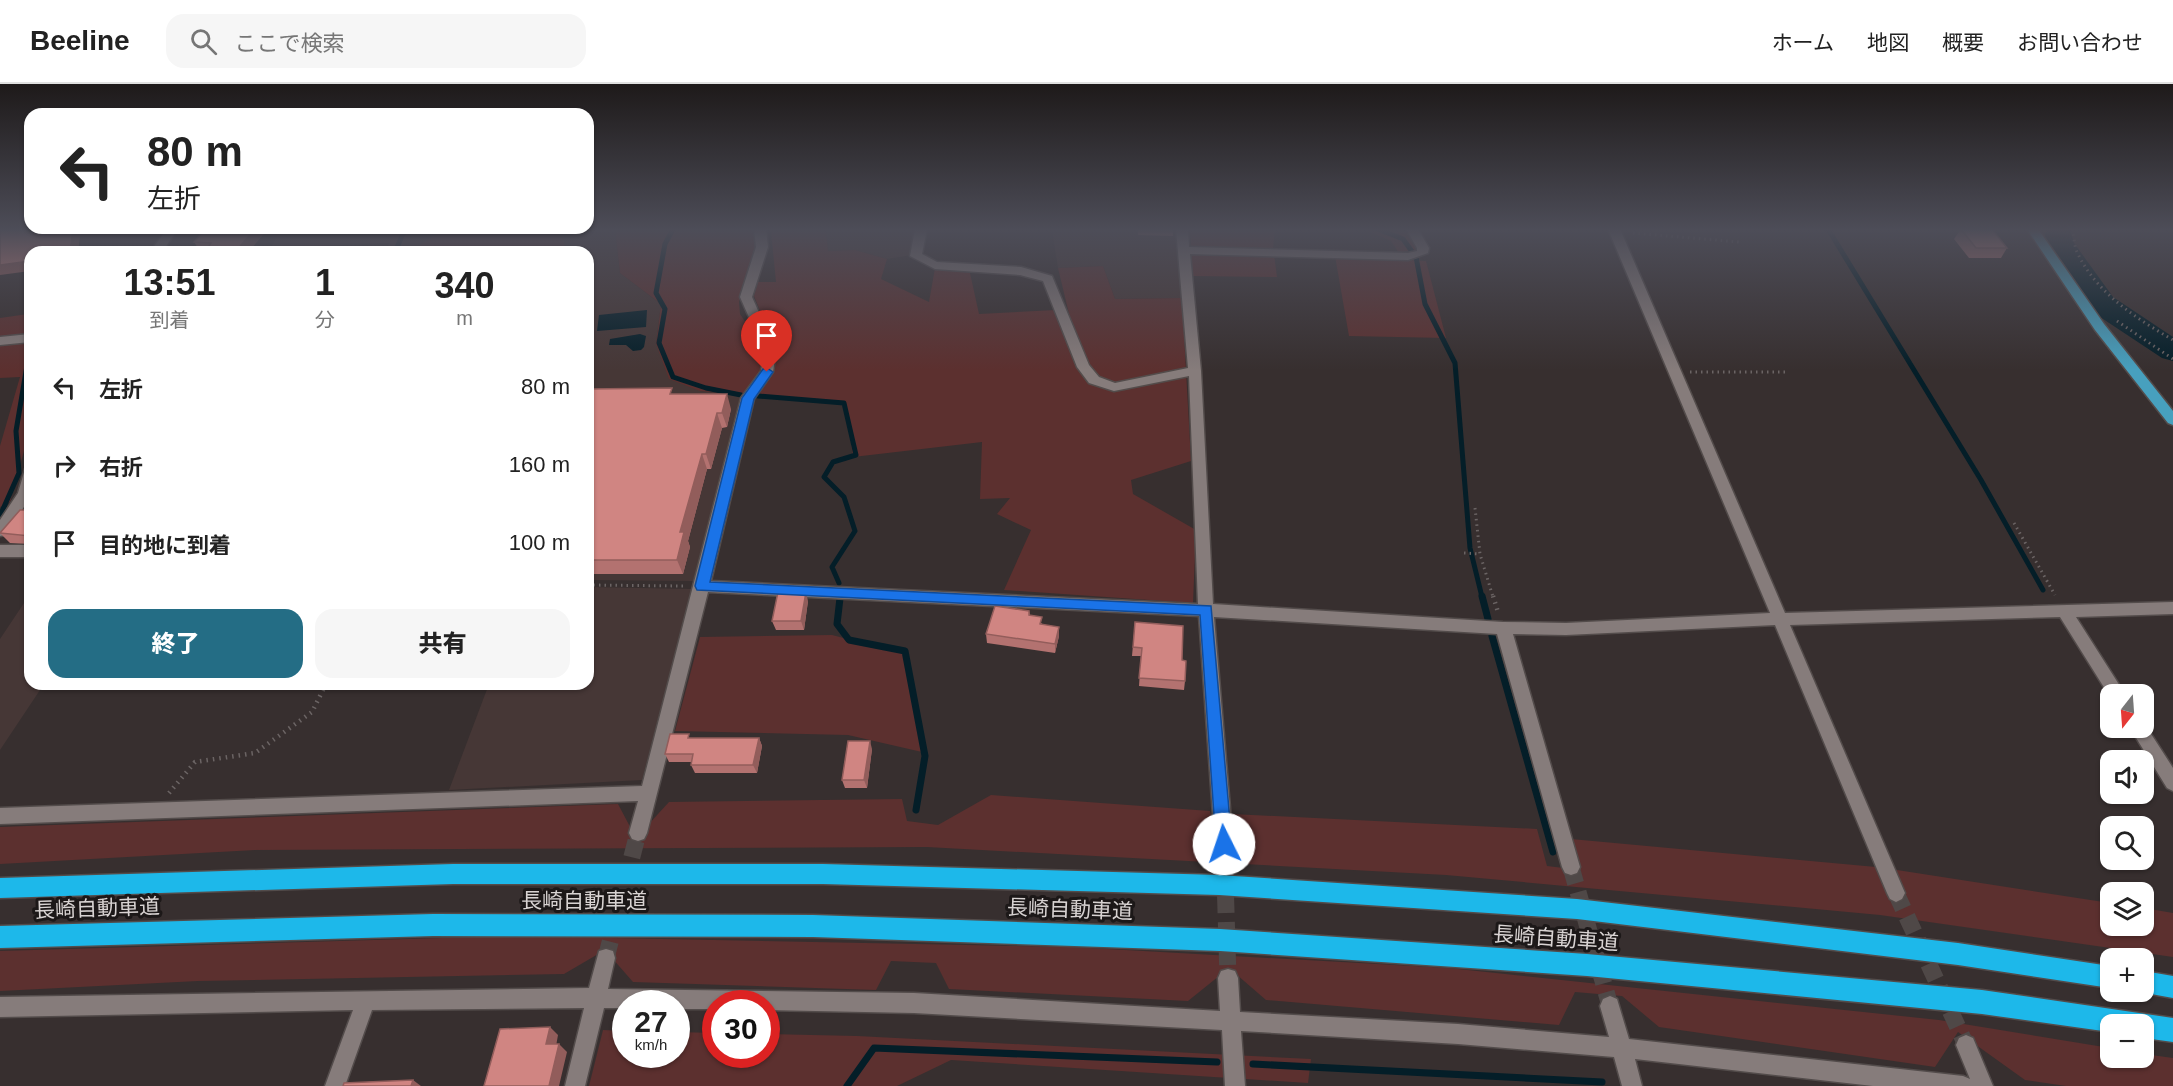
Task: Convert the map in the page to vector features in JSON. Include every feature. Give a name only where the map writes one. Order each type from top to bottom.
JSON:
[{"type":"highway","name":"長崎自動車道","points":[[0,888],[453,874],[823,874],[1219,885],[1578,909],[1958,954],[2100,975]]},
{"type":"highway","name":"長崎自動車道","points":[[0,937],[433,925],[813,926],[1220,940],[1610,967],[1982,1002],[2100,1019]]},
{"type":"highway","points":[[2154,984],[2173,987]]},
{"type":"highway","points":[[2154,1027],[2173,1030]]},
{"type":"main road","points":[[2064,276],[2124,361],[2173,420]]},
{"type":"street","points":[[639,833],[748,398],[767,372],[770,351],[746,297],[753,276]]},
{"type":"street","points":[[1037,276],[1048,279],[1083,367],[1094,380],[1114,387],[1195,371]]},
{"type":"street","points":[[1186,276],[1195,371],[1206,610],[1224,844]]},
{"type":"street","points":[[1634,276],[1896,892]]},
{"type":"street","points":[[0,341],[24,338]]},
{"type":"street","points":[[0,531],[24,495]]},
{"type":"street","points":[[0,550],[24,551]]},
{"type":"street","points":[[702,586],[1206,610],[1503,628],[1566,629],[1780,619],[2173,608]]},
{"type":"street","points":[[2065,612],[2111,684]]},
{"type":"street","points":[[1503,628],[1571,867]]},
{"type":"street","points":[[2144,738],[2173,783]]},
{"type":"street","points":[[0,816],[650,793]]},
{"type":"street","points":[[575,1086],[606,958]]},
{"type":"street","points":[[1228,978],[1234,1086]]},
{"type":"street","points":[[0,1007],[79,1004],[597,998],[914,1003],[1138,1017],[1230,1019],[1458,1034],[1622,1048],[1963,1086]]},
{"type":"street","points":[[335,1086],[366,1000]]},
{"type":"street","points":[[1610,1006],[1632,1086]]},
{"type":"street","points":[[1966,1045],[1983,1086]]},
{"type":"path","points":[[2094,276],[2109,298],[2127,313],[2173,340]]},
{"type":"path","points":[[2090,314],[2110,317],[2172,357]]},
{"type":"path","points":[[1675,372],[1787,372]]},
{"type":"path","points":[[1475,508],[1480,554],[1503,628]]},
{"type":"path","points":[[2014,523],[2065,612]]},
{"type":"path","points":[[1464,553],[1480,554]]},
{"type":"path","points":[[594,585],[702,586]]},
{"type":"path","points":[[154,811],[195,762],[255,753],[312,712],[323,690]]},
{"type":"shaded area","points":[[594,276],[624,276],[661,304],[656,344],[700,391],[741,395],[693,581],[594,580]]},
{"type":"shaded area","points":[[624,276],[748,276],[739,302],[740,314],[764,350],[763,373],[741,395],[700,391],[669,379],[656,344],[661,304]]},
{"type":"shaded area","points":[[775,276],[882,276],[881,279],[929,302],[934,276],[971,276],[979,314],[1056,310],[1083,372],[1060,276],[1107,276],[1115,299],[1182,298],[1191,461],[1131,480],[1133,494],[1196,530],[1193,603],[1004,590],[1031,530],[997,514],[1010,498],[980,499],[982,442],[853,457],[845,402],[759,395],[771,373],[776,350],[754,296],[758,282],[776,282]]},
{"type":"shaded area","points":[[1107,276],[1181,276],[1182,298],[1115,299]]},
{"type":"shaded area","points":[[1192,276],[1277,276],[1277,277]]},
{"type":"shaded area","points":[[1338,276],[1430,276],[1446,338],[1349,336]]},
{"type":"shaded area","points":[[24,315],[24,451],[10,502],[0,507],[0,446],[20,377],[0,378],[0,318]]},
{"type":"shaded area","points":[[594,587],[692,589],[642,780],[449,790],[487,690],[594,690]]},
{"type":"shaded area","points":[[24,603],[24,690],[40,690],[0,750],[0,639]]},
{"type":"shaded area","points":[[832,635],[905,654],[922,752],[848,735],[675,731],[700,637]]},
{"type":"shaded area","points":[[991,795],[1210,811],[1222,855],[1232,814],[1537,829],[1547,866],[1580,870],[1571,839],[1876,867],[1896,899],[1897,870],[2100,901],[2100,936],[2154,936],[2154,910],[2173,913],[2173,957],[2154,954],[2154,948],[2110,948],[1880,915],[1446,875],[927,847],[255,850],[0,864],[0,827],[618,804],[636,838],[669,802],[902,799],[907,821],[938,825]]},
{"type":"shaded area","points":[[511,936],[1072,947],[1449,968],[1939,1020],[2100,1046],[2100,1068],[2154,1068],[2154,1055],[2173,1058],[2173,1086],[2066,1086],[2025,1080],[1958,1032],[1935,1067],[1659,1027],[1622,996],[1575,992],[1559,1025],[1266,1000],[1229,968],[1188,1001],[949,989],[936,963],[891,961],[876,990],[633,982],[605,950],[564,974],[198,981],[0,991],[0,951]]},
{"type":"shaded area","points":[[603,1030],[612,1030],[612,1068],[690,1068],[690,1032],[702,1033],[702,1068],[780,1068],[780,1034],[857,1036],[1311,1059],[1308,1083],[951,1060],[897,1086],[589,1086]]},
{"type":"water","points":[[647,310],[646,327],[597,331],[599,315]]},
{"type":"water","points":[[640,334],[646,336],[644,347],[641,350],[633,351],[626,345],[609,345],[610,339]]},
{"type":"building","points":[[672,388],[670,394],[727,394],[722,413],[717,413],[706,454],[702,454],[680,532],[684,532],[677,560],[594,560],[594,389]]},
{"type":"building","points":[[20,510],[24,510],[24,535],[0,533]]},
{"type":"building","points":[[778,592],[806,592],[801,621],[772,621]]},
{"type":"building","points":[[995,606],[1029,611],[1029,615],[1042,617],[1040,624],[1059,627],[1055,644],[986,634]]},
{"type":"building","points":[[1135,622],[1183,626],[1182,660],[1186,661],[1185,681],[1139,678],[1142,648],[1133,647]]},
{"type":"building","points":[[670,734],[689,734],[688,738],[759,738],[753,765],[691,765],[693,754],[665,754]]},
{"type":"building","points":[[848,741],[870,741],[864,780],[842,780]]},
{"type":"building","points":[[550,1027],[546,1044],[559,1044],[549,1086],[484,1086],[500,1029]]},
{"type":"building","points":[[413,1080],[411,1086],[343,1086],[344,1083]]},
{"type":"waterway","points":[[659,276],[656,293],[665,309],[659,343],[673,377],[706,388],[741,395]]},
{"type":"waterway","points":[[1420,276],[1425,304],[1455,363],[1470,548],[1482,597]]},
{"type":"waterway","points":[[1857,276],[1981,480],[2043,590]]},
{"type":"waterway","points":[[2083,276],[2102,304],[2173,351]]},
{"type":"waterway","points":[[0,516],[19,473],[16,431],[24,384]]},
{"type":"waterway","points":[[758,396],[844,403],[856,455],[833,462],[824,477],[844,497],[855,531],[832,567],[839,583]]},
{"type":"waterway","points":[[1482,596],[1488,619]]},
{"type":"waterway","points":[[840,598],[837,624],[849,640],[905,651],[925,756],[916,810]]},
{"type":"waterway","points":[[1492,636],[1553,852]]},
{"type":"waterway","points":[[847,1086],[874,1048],[1217,1062]]},
{"type":"waterway","points":[[1253,1064],[1602,1082]]},
{"type":"tunnel","points":[[606,958],[638,833]]},
{"type":"tunnel","points":[[1224,844],[1228,978]]},
{"type":"tunnel","points":[[1571,867],[1610,1006]]},
{"type":"tunnel","points":[[1896,893],[1966,1045]]},
{"type":"route","points":[[767,372],[748,398],[702,586],[1206,610],[1224,844]]}]
